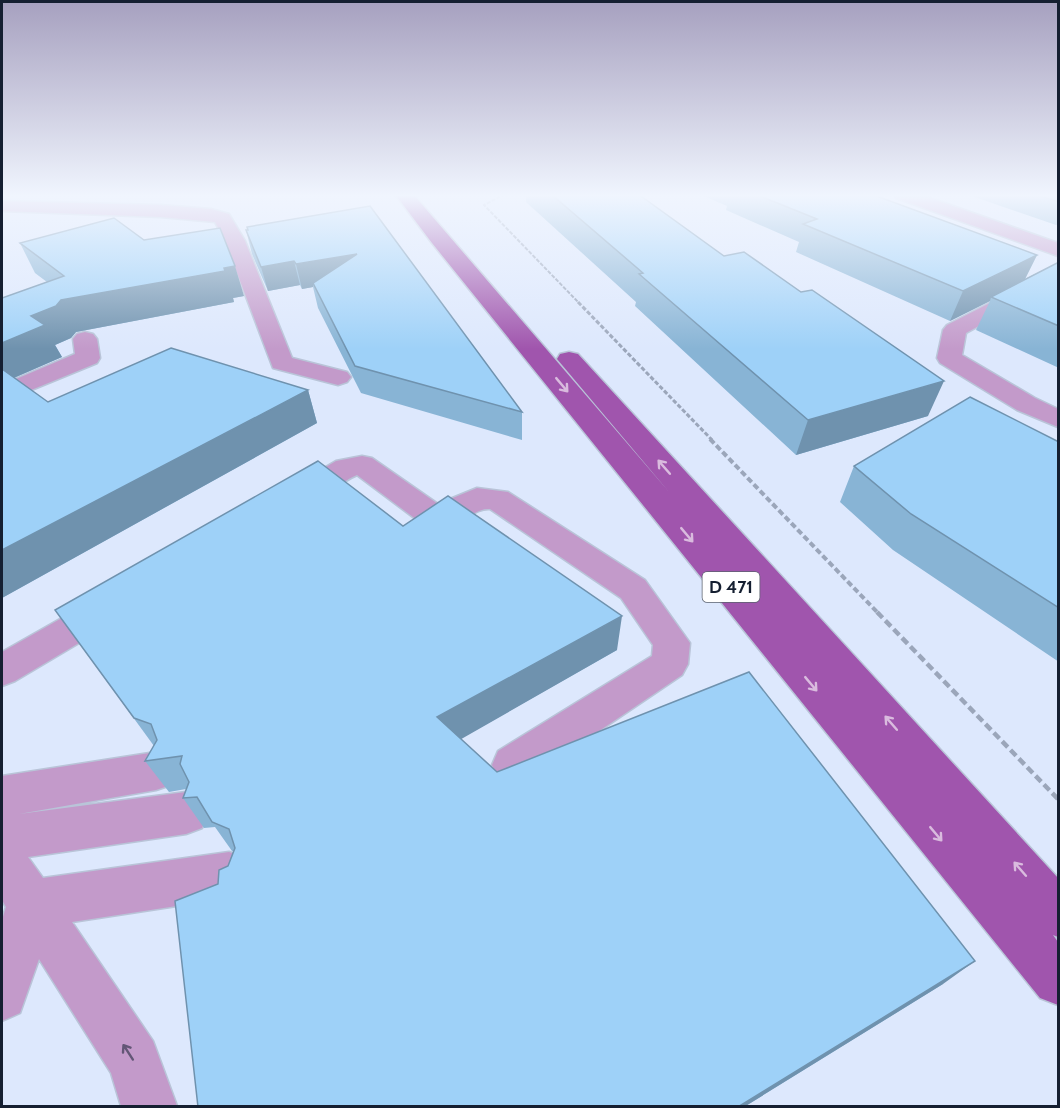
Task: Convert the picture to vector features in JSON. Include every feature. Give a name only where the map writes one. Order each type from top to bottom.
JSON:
[{"type":"main road","name":"D 471","points":[[445,246],[1059,980]]},
{"type":"main road","name":"D 471","points":[[468,246],[1059,913]]},
{"type":"street","points":[[236,246],[282,363],[338,377]]},
{"type":"street","points":[[1059,274],[955,330],[949,358],[1026,404],[1059,419]]},
{"type":"street","points":[[2,394],[88,358],[85,339]]},
{"type":"street","points":[[2,415],[73,386]]},
{"type":"street","points":[[265,516],[346,468],[362,465],[432,515],[449,514],[477,498],[497,498],[633,589],[672,643],[669,664],[513,765]]},
{"type":"street","points":[[2,670],[133,593]]},
{"type":"street","points":[[2,796],[156,771]]},
{"type":"street","points":[[2,838],[186,813]]},
{"type":"street","points":[[2,859],[134,1060],[148,1107]]},
{"type":"street","points":[[31,904],[229,874]]},
{"type":"street","points":[[2,995],[31,904]]},
{"type":"path","points":[[523,246],[1059,799]]},
{"type":"building","points":[[24,246],[227,246],[235,266],[224,268],[225,271],[61,300],[56,306],[31,316],[45,325],[2,343],[2,298],[64,276]]},
{"type":"building","points":[[252,246],[399,246],[522,412],[355,366],[313,283],[357,254],[261,267]]},
{"type":"building","points":[[611,246],[710,246],[724,256],[744,252],[801,292],[812,290],[944,381],[808,420],[639,274],[643,273]]},
{"type":"building","points":[[855,246],[1012,246],[1037,255],[963,291]]},
{"type":"building","points":[[1059,262],[1059,326],[991,297]]},
{"type":"building","points":[[171,348],[308,390],[2,550],[2,369],[48,402]]},
{"type":"building","points":[[970,397],[1059,442],[1059,608],[911,514],[854,466]]},
{"type":"building","points":[[318,461],[403,526],[448,496],[622,616],[437,717],[497,772],[749,672],[975,961],[738,1107],[198,1107],[175,901],[218,884],[219,870],[228,866],[235,848],[229,829],[212,822],[197,797],[183,798],[189,782],[180,764],[182,756],[145,761],[157,740],[151,724],[134,718],[55,610]]}]
